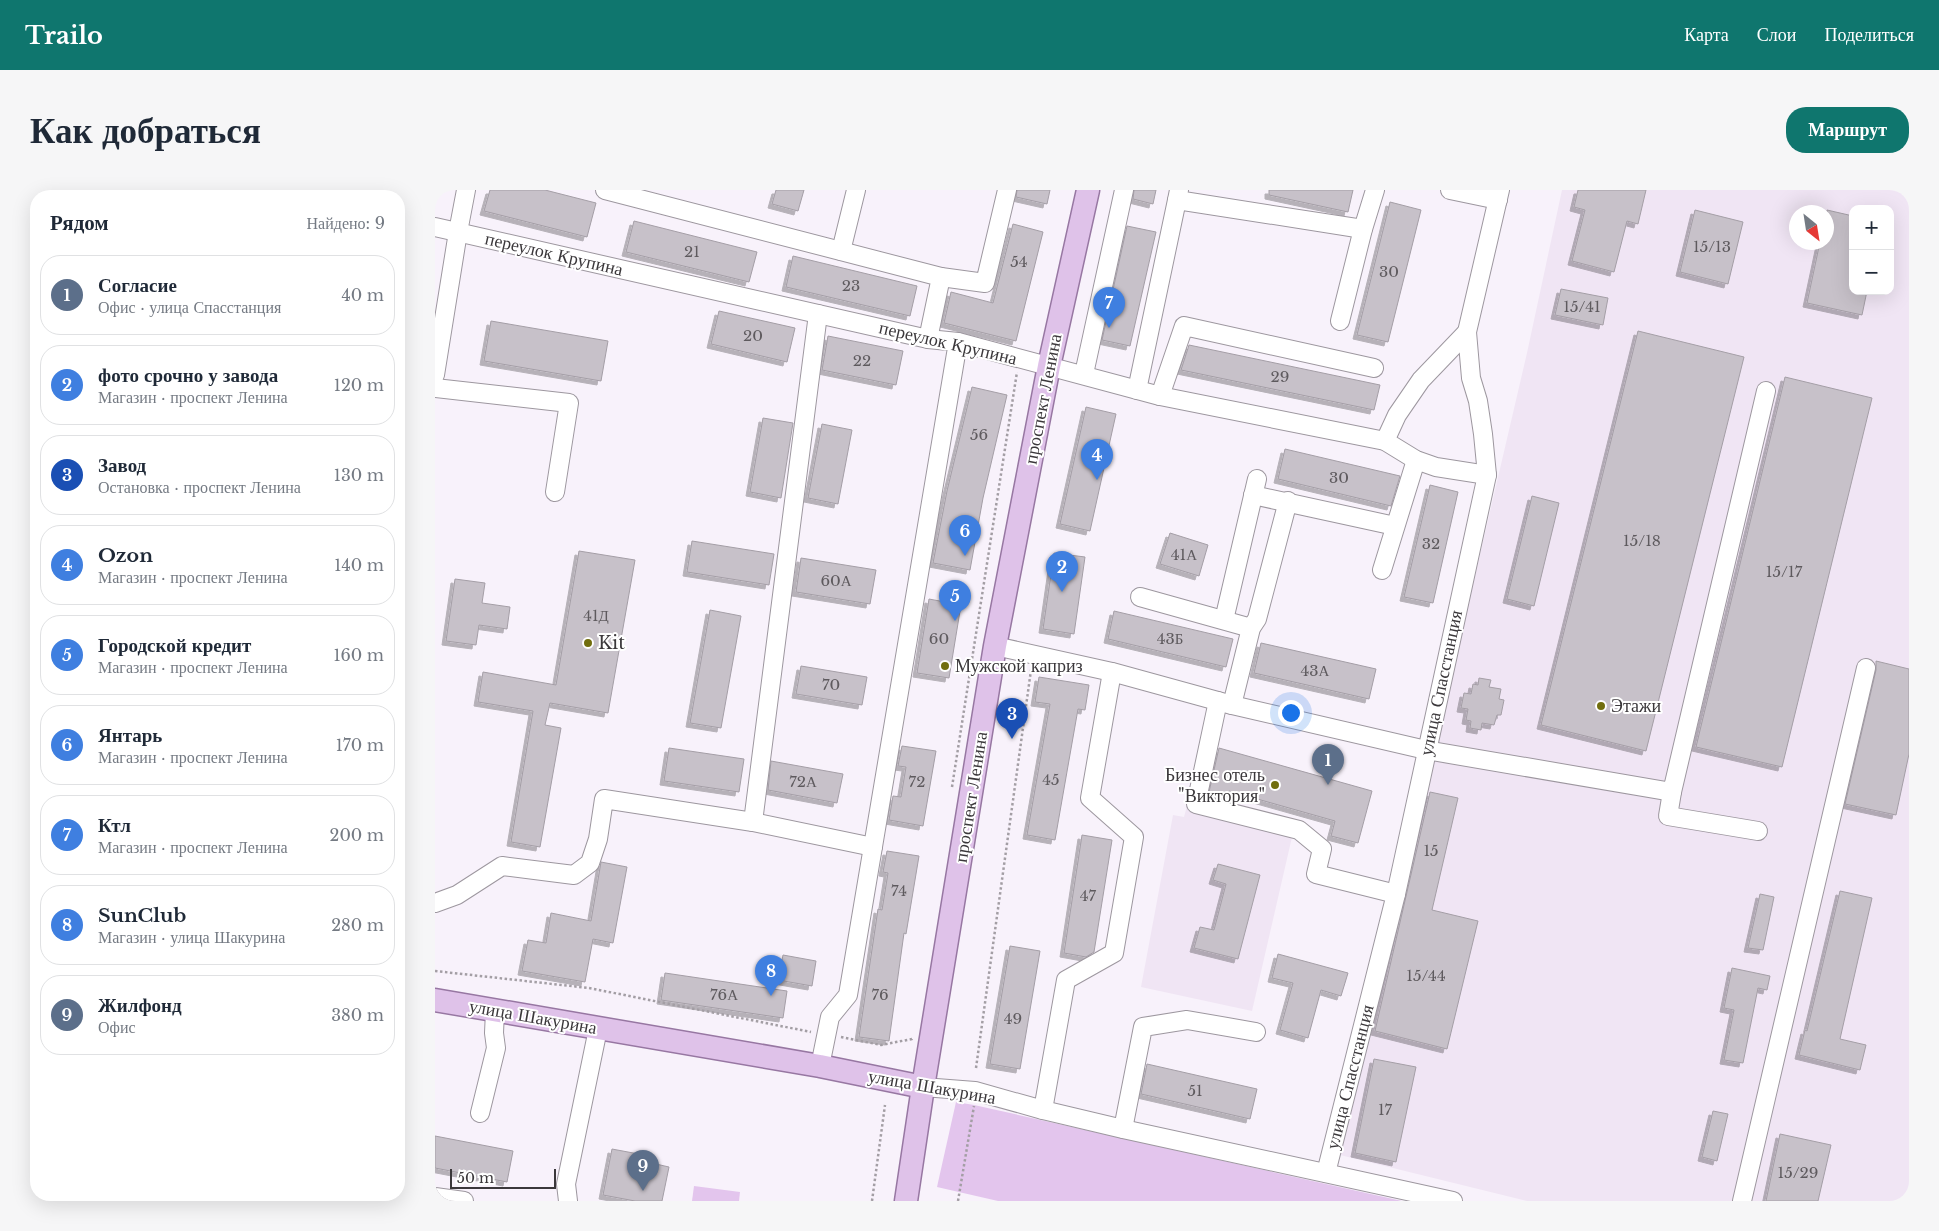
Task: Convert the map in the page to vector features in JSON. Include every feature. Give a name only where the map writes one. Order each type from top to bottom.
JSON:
[{"type":"main road","name":"проспект Ленина","points":[[907,1201],[923,1087],[995,646],[1049,366],[1088,190]]},
{"type":"main road","name":"улица Шакурина","points":[[435,1000],[820,1066],[923,1087]]},
{"type":"street","points":[[435,375],[457,232],[467,190]]},
{"type":"street","points":[[605,190],[941,277],[985,283],[1007,190]]},
{"type":"street","points":[[841,251],[856,190]]},
{"type":"street","points":[[1084,374],[1124,190]]},
{"type":"street","points":[[1340,322],[1363,229],[1375,190]]},
{"type":"street","points":[[1449,190],[1499,195]]},
{"type":"street","points":[[1137,390],[1178,195],[1363,229]]},
{"type":"street","name":"улица Спасстанция","points":[[1326,1173],[1396,894],[1487,475],[1478,401],[1471,378],[1467,332],[1499,195]]},
{"type":"street","name":"переулок Крупина","points":[[435,227],[928,339],[958,342],[1084,374],[1160,396],[1385,441],[1416,460],[1436,467],[1487,475]]},
{"type":"street","points":[[928,339],[941,277]]},
{"type":"street","points":[[753,822],[818,314]]},
{"type":"street","points":[[1160,396],[1184,326],[1374,368]]},
{"type":"street","points":[[1385,441],[1397,415],[1421,380],[1467,332]]},
{"type":"street","points":[[820,1066],[830,1017],[848,995],[958,342]]},
{"type":"street","points":[[435,388],[569,403],[555,492]]},
{"type":"street","points":[[1758,832],[1668,816],[1766,391]]},
{"type":"street","points":[[1383,570],[1416,460]]},
{"type":"street","points":[[1224,620],[1255,487],[1288,501],[1395,526]]},
{"type":"street","points":[[1288,501],[1254,623],[1225,704],[1196,804],[1299,830],[1322,849],[1315,874],[1396,894]]},
{"type":"street","points":[[1140,597],[1224,620],[1254,623]]},
{"type":"street","points":[[995,646],[1112,672],[1225,704],[1426,750],[1672,792]]},
{"type":"street","points":[[1742,1201],[1866,668]]},
{"type":"street","points":[[1043,1110],[1066,980],[1114,954],[1134,837],[1091,798],[1112,672]]},
{"type":"street","points":[[435,903],[457,895],[502,866],[574,875],[590,863],[598,839],[604,799],[753,822],[873,847]]},
{"type":"street","points":[[480,1113],[496,1048],[494,1033],[495,1011]]},
{"type":"street","points":[[1123,1129],[1143,1027],[1187,1020],[1256,1032]]},
{"type":"street","points":[[569,1201],[566,1184],[598,1029]]},
{"type":"street","name":"улица Шакурина","points":[[923,1087],[975,1091],[1123,1129],[1453,1201]]},
{"type":"street","points":[[435,1197],[464,1201]]},
{"type":"path","points":[[951,792],[1019,359]]},
{"type":"path","points":[[976,1068],[1031,670]]},
{"type":"path","points":[[435,971],[589,988],[813,1032]]},
{"type":"path","points":[[832,1036],[881,1045],[912,1039],[914,1029]]},
{"type":"path","points":[[958,1201],[974,1104]]},
{"type":"path","points":[[872,1201],[885,1105]]},
{"type":"shaded area","points":[[1562,190],[1909,190],[1909,1201],[1527,1201],[1340,1155],[1527,353]]},
{"type":"shaded area","points":[[1187,806],[1292,837],[1252,1011],[1141,987],[1173,815],[1184,817]]},
{"type":"shaded area","points":[[956,1102],[1402,1201],[998,1201],[937,1187]]},
{"type":"shaded area","points":[[694,1186],[740,1192],[739,1201],[692,1201]]},
{"type":"building","points":[[490,190],[545,190],[596,203],[587,237],[484,211]]},
{"type":"building","points":[[776,190],[804,190],[798,211],[772,204]]},
{"type":"building","points":[[1017,190],[1050,190],[1047,204],[1016,197]]},
{"type":"building","points":[[1134,190],[1156,190],[1153,204],[1133,199]]},
{"type":"building","points":[[1269,190],[1353,190],[1348,212],[1269,195]]},
{"type":"building","points":[[1578,190],[1646,190],[1638,224],[1627,221],[1614,272],[1572,261],[1585,210],[1574,207]]},
{"type":"building","points":[[1390,202],[1421,210],[1388,342],[1357,335]]},
{"type":"building","points":[[1695,210],[1743,222],[1728,284],[1680,272]]},
{"type":"building","points":[[1834,212],[1849,215],[1849,295],[1866,295],[1862,315],[1807,303],[1818,250],[1834,250]]},
{"type":"building","points":[[634,221],[757,252],[749,282],[626,252]]},
{"type":"building","points":[[1013,224],[1043,232],[1016,341],[944,323],[951,292],[993,303]]},
{"type":"building","points":[[1127,226],[1156,232],[1130,346],[1102,340]]},
{"type":"building","points":[[793,256],[917,286],[910,316],[786,287]]},
{"type":"building","points":[[1561,289],[1608,298],[1603,325],[1555,315]]},
{"type":"building","points":[[719,311],[795,328],[787,362],[711,344]]},
{"type":"building","points":[[491,321],[608,341],[601,381],[484,361]]},
{"type":"building","points":[[1638,331],[1744,357],[1646,751],[1541,725]]},
{"type":"building","points":[[828,336],[903,351],[896,385],[822,370]]},
{"type":"building","points":[[1189,345],[1380,385],[1374,410],[1181,370]]},
{"type":"building","points":[[1785,377],[1872,398],[1782,767],[1696,747]]},
{"type":"building","points":[[972,387],[1007,395],[983,498],[970,570],[933,563],[947,491]]},
{"type":"building","points":[[1086,407],[1116,414],[1090,531],[1060,524]]},
{"type":"building","points":[[763,418],[793,423],[781,498],[750,492]]},
{"type":"building","points":[[822,424],[852,430],[838,504],[808,498]]},
{"type":"building","points":[[1285,449],[1400,476],[1391,506],[1278,479]]},
{"type":"building","points":[[1430,485],[1458,492],[1433,603],[1404,597]]},
{"type":"building","points":[[1532,496],[1559,503],[1534,606],[1507,599]]},
{"type":"building","points":[[1170,533],[1208,545],[1199,576],[1160,564]]},
{"type":"building","points":[[692,541],[774,554],[769,585],[687,572]]},
{"type":"building","points":[[579,551],[635,560],[608,713],[550,703],[545,725],[561,728],[540,847],[511,842],[533,711],[478,702],[483,672],[556,685]]},
{"type":"building","points":[[1054,553],[1085,557],[1074,634],[1043,629]]},
{"type":"building","points":[[801,558],[876,570],[870,604],[796,592]]},
{"type":"building","points":[[455,579],[485,583],[482,603],[510,607],[507,629],[479,625],[476,645],[446,641]]},
{"type":"building","points":[[929,599],[961,605],[949,678],[917,673]]},
{"type":"building","points":[[710,610],[741,616],[721,728],[690,723]]},
{"type":"building","points":[[1114,611],[1233,639],[1226,667],[1108,639]]},
{"type":"building","points":[[1261,643],[1376,669],[1369,699],[1254,673]]},
{"type":"building","points":[[1876,661],[1909,669],[1909,754],[1896,815],[1845,804],[1876,670]]},
{"type":"building","points":[[801,666],[867,677],[862,705],[796,694]]},
{"type":"building","points":[[1039,677],[1089,685],[1085,710],[1078,709],[1055,840],[1027,835],[1050,704],[1035,702]]},
{"type":"building","points":[[1479,678],[1491,680],[1489,687],[1501,689],[1499,699],[1504,700],[1501,715],[1497,715],[1494,725],[1482,723],[1481,730],[1470,728],[1471,721],[1466,720],[1468,709],[1461,708],[1464,693],[1471,694],[1473,684],[1478,685]]},
{"type":"building","points":[[902,746],[936,751],[923,826],[889,820],[893,796],[901,797],[906,767],[898,766]]},
{"type":"building","points":[[669,748],[744,759],[739,792],[664,781]]},
{"type":"building","points":[[1219,748],[1372,791],[1358,843],[1331,836],[1335,821],[1229,791],[1228,797],[1209,792]]},
{"type":"building","points":[[771,761],[843,774],[837,803],[768,790]]},
{"type":"building","points":[[1430,792],[1458,798],[1432,910],[1478,921],[1447,1049],[1375,1031]]},
{"type":"building","points":[[1082,835],[1112,840],[1094,952],[1086,957],[1064,953]]},
{"type":"building","points":[[887,851],[919,856],[906,934],[904,933],[889,1041],[859,1037],[878,909],[882,910],[888,873],[883,872]]},
{"type":"building","points":[[601,862],[627,867],[613,943],[593,939],[585,982],[522,971],[528,940],[546,943],[551,913],[591,921]]},
{"type":"building","points":[[1218,864],[1260,875],[1238,959],[1194,948],[1200,927],[1214,930],[1226,884],[1213,880]]},
{"type":"building","points":[[1840,891],[1872,898],[1840,1039],[1866,1045],[1860,1070],[1799,1055],[1805,1030],[1807,1031]]},
{"type":"building","points":[[1760,894],[1774,897],[1763,950],[1748,948]]},
{"type":"building","points":[[1010,946],[1040,951],[1020,1069],[990,1064]]},
{"type":"building","points":[[1278,954],[1348,973],[1341,996],[1321,990],[1308,1038],[1280,1030],[1293,983],[1272,978]]},
{"type":"building","points":[[783,955],[816,961],[812,986],[778,980]]},
{"type":"building","points":[[1732,968],[1770,976],[1767,990],[1758,988],[1743,1063],[1724,1060],[1734,1010],[1724,1008]]},
{"type":"building","points":[[665,973],[787,991],[783,1018],[661,1000]]},
{"type":"building","points":[[1374,1059],[1416,1067],[1396,1162],[1355,1153]]},
{"type":"building","points":[[1147,1064],[1257,1089],[1250,1119],[1141,1094]]},
{"type":"building","points":[[1713,1111],[1728,1114],[1717,1161],[1702,1157]]},
{"type":"building","points":[[1780,1134],[1831,1145],[1818,1201],[1766,1201]]},
{"type":"building","points":[[435,1136],[513,1151],[507,1182],[435,1168]]},
{"type":"building","points":[[612,1149],[644,1155],[643,1161],[669,1167],[662,1201],[635,1201],[603,1195]]},
{"type":"place","name":"Ктл","points":[[1109,328]]},
{"type":"place","name":"Ozon","points":[[1097,480]]},
{"type":"place","name":"Янтарь","points":[[965,556]]},
{"type":"place","name":"фото срочно у завода","points":[[1062,592]]},
{"type":"place","name":"Городской кредит","points":[[955,621]]},
{"type":"place","name":"Kit","points":[[588,643]]},
{"type":"place","name":"Мужской каприз","points":[[945,666]]},
{"type":"place","name":"Этажи","points":[[1601,706]]},
{"type":"place","name":"Завод","points":[[1012,739]]},
{"type":"place","name":"Бизнес отель \"Виктория\"","points":[[1275,785]]},
{"type":"place","name":"Согласие","points":[[1328,785]]},
{"type":"place","name":"SunClub","points":[[771,996]]},
{"type":"place","name":"Жилфонд","points":[[643,1191]]}]
